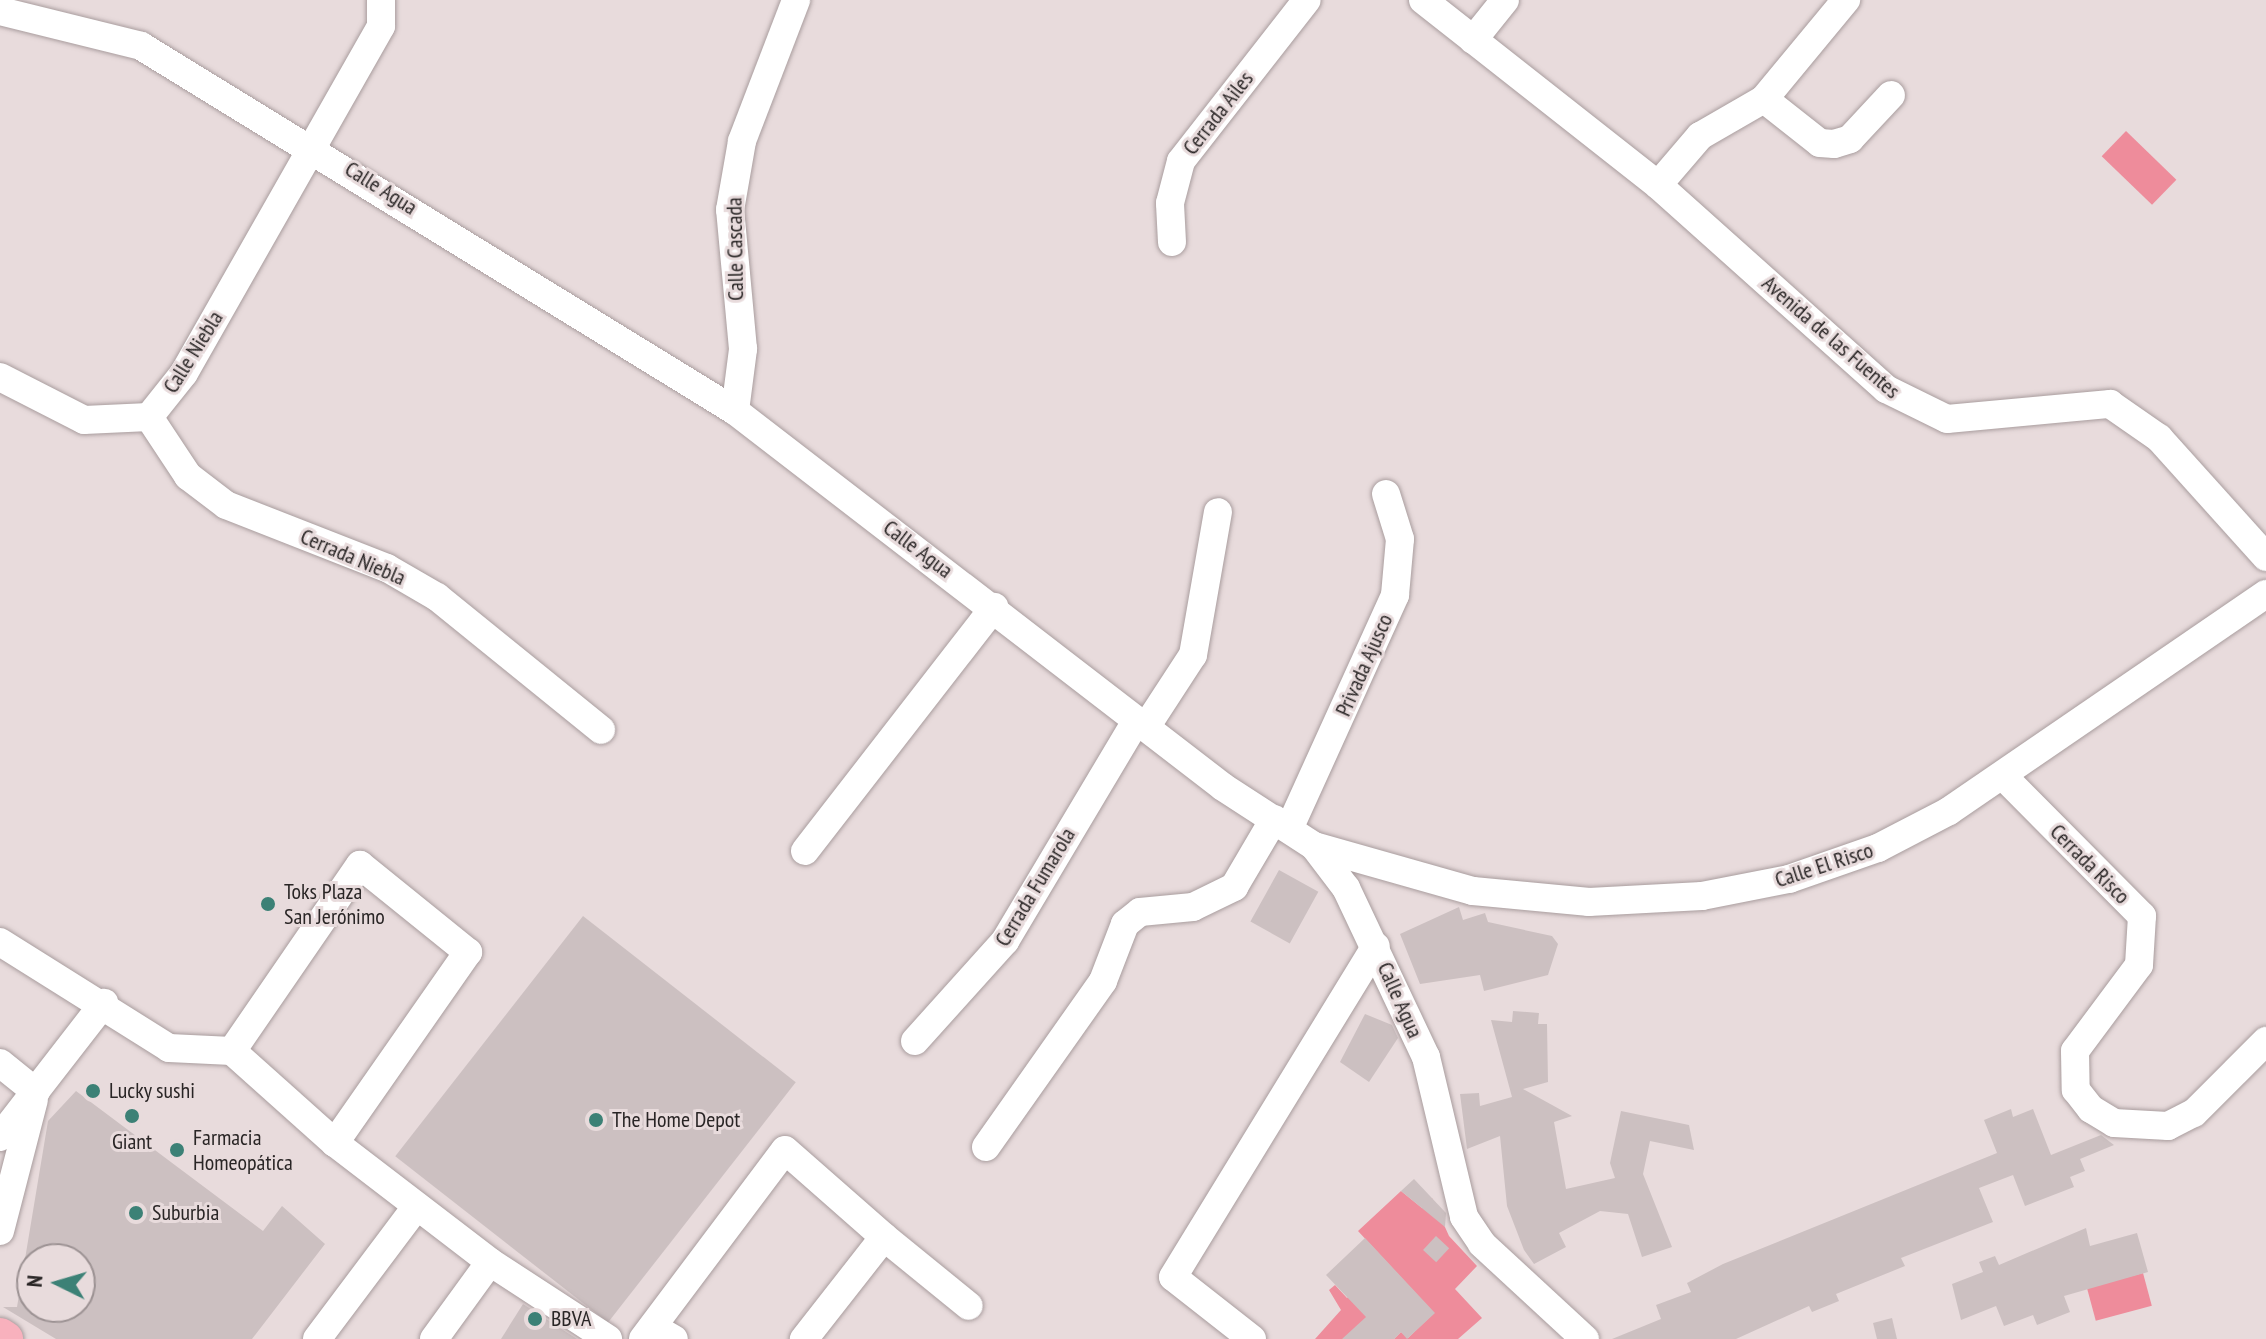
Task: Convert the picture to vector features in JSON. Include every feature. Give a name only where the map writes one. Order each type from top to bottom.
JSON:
[{"type":"street","name":"Calle Niebla","points":[[0,377],[84,420],[149,417],[184,373],[381,26],[381,0]]},
{"type":"street","name":"Calle Cascada","points":[[735,411],[743,349],[730,210],[742,141],[796,0]]},
{"type":"street","name":"Cerrada Ailes","points":[[1172,242],[1170,203],[1181,161],[1307,0]]},
{"type":"street","name":"Avenida de las Fuentes","points":[[1423,0],[1658,185],[1916,408],[1982,421],[2082,401],[2110,404],[2159,438],[2266,557]]},
{"type":"street","points":[[1658,185],[1700,136],[1764,99],[1846,0]]},
{"type":"street","points":[[1473,40],[1499,7]]},
{"type":"street","name":"Calle Agua","points":[[0,11],[141,46],[313,145],[735,411],[994,607],[1141,724],[1314,846],[1376,946],[1426,1057],[1464,1217],[1499,1261],[1585,1339]]},
{"type":"street","points":[[1764,99],[1820,143],[1834,144],[1850,139],[1891,95]]},
{"type":"street","name":"Cerrada Niebla","points":[[149,417],[188,476],[226,505],[387,568],[437,597],[601,730]]},
{"type":"street","name":"Privada Ajusco","points":[[986,1147],[1103,981],[1125,924],[1140,912],[1193,907],[1234,887],[1281,824],[1395,595],[1400,539],[1386,494]]},
{"type":"street","name":"Cerrada Fumarola","points":[[915,1041],[1005,941],[1141,724],[1193,655],[1218,512]]},
{"type":"street","name":"Calle El Risco","points":[[1314,846],[1473,891],[1589,902],[1702,896],[1789,879],[1878,848],[2004,777],[2266,594]]},
{"type":"street","points":[[805,851],[994,607]]},
{"type":"street","name":"Cerrada Risco","points":[[2004,777],[2142,916],[2139,965],[2075,1051],[2076,1090],[2091,1109],[2126,1126],[2168,1126],[2194,1113],[2266,1041]]},
{"type":"street","points":[[232,1051],[360,865],[468,952],[335,1143]]},
{"type":"street","points":[[0,942],[104,1003],[169,1048],[232,1051],[335,1143],[490,1262],[608,1339]]},
{"type":"street","points":[[1252,1339],[1173,1277],[1376,946]]},
{"type":"street","points":[[0,1137],[104,1003]]},
{"type":"street","points":[[0,1063],[36,1092]]},
{"type":"street","points":[[0,1231],[36,1092]]},
{"type":"street","points":[[657,1335],[785,1150],[969,1306]]},
{"type":"street","points":[[317,1339],[417,1206]]},
{"type":"street","points":[[804,1339],[884,1237]]},
{"type":"street","points":[[434,1339],[490,1262]]},
{"type":"shaded area","points":[[2126,131],[2176,180],[2152,205],[2102,156]]},
{"type":"shaded area","points":[[1401,1191],[1422,1208],[1432,1198],[1449,1236],[1477,1266],[1455,1289],[1482,1318],[1458,1339],[1394,1339],[1401,1332],[1408,1338],[1434,1313],[1358,1231]]},
{"type":"shaded area","points":[[2143,1273],[2152,1306],[2096,1321],[2087,1288]]},
{"type":"shaded area","points":[[1335,1285],[1347,1298],[1359,1287],[1377,1306],[1348,1339],[1315,1339],[1341,1310],[1329,1290]]},
{"type":"building","points":[[1279,870],[1318,892],[1290,943],[1250,922]]},
{"type":"building","points":[[1459,907],[1463,920],[1485,913],[1488,922],[1552,936],[1558,944],[1548,975],[1484,991],[1480,975],[1420,984],[1400,934]]},
{"type":"building","name":"The Home Depot","points":[[583,916],[796,1082],[608,1323],[395,1156]]},
{"type":"building","points":[[1513,1011],[1539,1013],[1538,1024],[1547,1024],[1548,1082],[1523,1089],[1572,1116],[1554,1122],[1566,1189],[1615,1178],[1610,1163],[1621,1111],[1689,1125],[1694,1150],[1650,1141],[1643,1174],[1672,1247],[1642,1257],[1628,1214],[1600,1211],[1559,1233],[1566,1247],[1534,1264],[1524,1250],[1507,1206],[1500,1136],[1467,1149],[1460,1094],[1479,1093],[1480,1106],[1512,1097],[1491,1020],[1512,1022]]},
{"type":"building","points":[[1365,1014],[1392,1025],[1398,1038],[1369,1082],[1340,1062]]},
{"type":"building","name":"Suburbia","points":[[76,1091],[263,1231],[282,1206],[325,1244],[252,1339],[56,1339],[30,1323],[96,1323],[96,1243],[28,1243],[48,1121]]},
{"type":"building","points":[[2011,1109],[2013,1117],[2033,1109],[2051,1155],[2101,1135],[2114,1145],[2080,1159],[2085,1171],[2070,1177],[2074,1187],[2025,1206],[2013,1175],[1979,1188],[1993,1222],[1901,1258],[1905,1266],[1836,1294],[1839,1301],[1812,1312],[1809,1306],[1736,1339],[1612,1339],[1661,1319],[1656,1305],[1691,1292],[1687,1283],[1723,1264],[1997,1153],[1984,1120]]},
{"type":"building","points":[[1414,1179],[1446,1213],[1445,1227],[1401,1191]]},
{"type":"building","points":[[2086,1228],[2090,1246],[2137,1233],[2148,1272],[2064,1296],[2070,1312],[2037,1325],[2033,1315],[2004,1326],[1996,1306],[1961,1320],[1952,1284],[1983,1272],[1979,1262],[1995,1256],[1999,1265]]},
{"type":"building","points":[[1436,1236],[1449,1248],[1436,1262],[1423,1250]]},
{"type":"building","points":[[1365,1238],[1435,1313],[1407,1339],[1401,1332],[1394,1339],[1342,1339],[1366,1317],[1326,1275]]},
{"type":"building","name":"BBVA","points":[[523,1304],[577,1339],[501,1339]]},
{"type":"building","name":"Suburbia","points":[[3,1307],[16,1307],[16,1315]]},
{"type":"building","points":[[1892,1318],[1897,1339],[1877,1339],[1873,1323]]},
{"type":"place","name":"Toks Plaza San Jerónimo","points":[[268,904]]},
{"type":"place","name":"Lucky sushi","points":[[93,1091]]},
{"type":"place","name":"Giant","points":[[132,1116]]},
{"type":"place","name":"The Home Depot","points":[[596,1120]]},
{"type":"place","name":"Farmacia Homeopática","points":[[177,1150]]},
{"type":"place","name":"Suburbia","points":[[136,1213]]},
{"type":"place","name":"BBVA","points":[[535,1319]]}]
